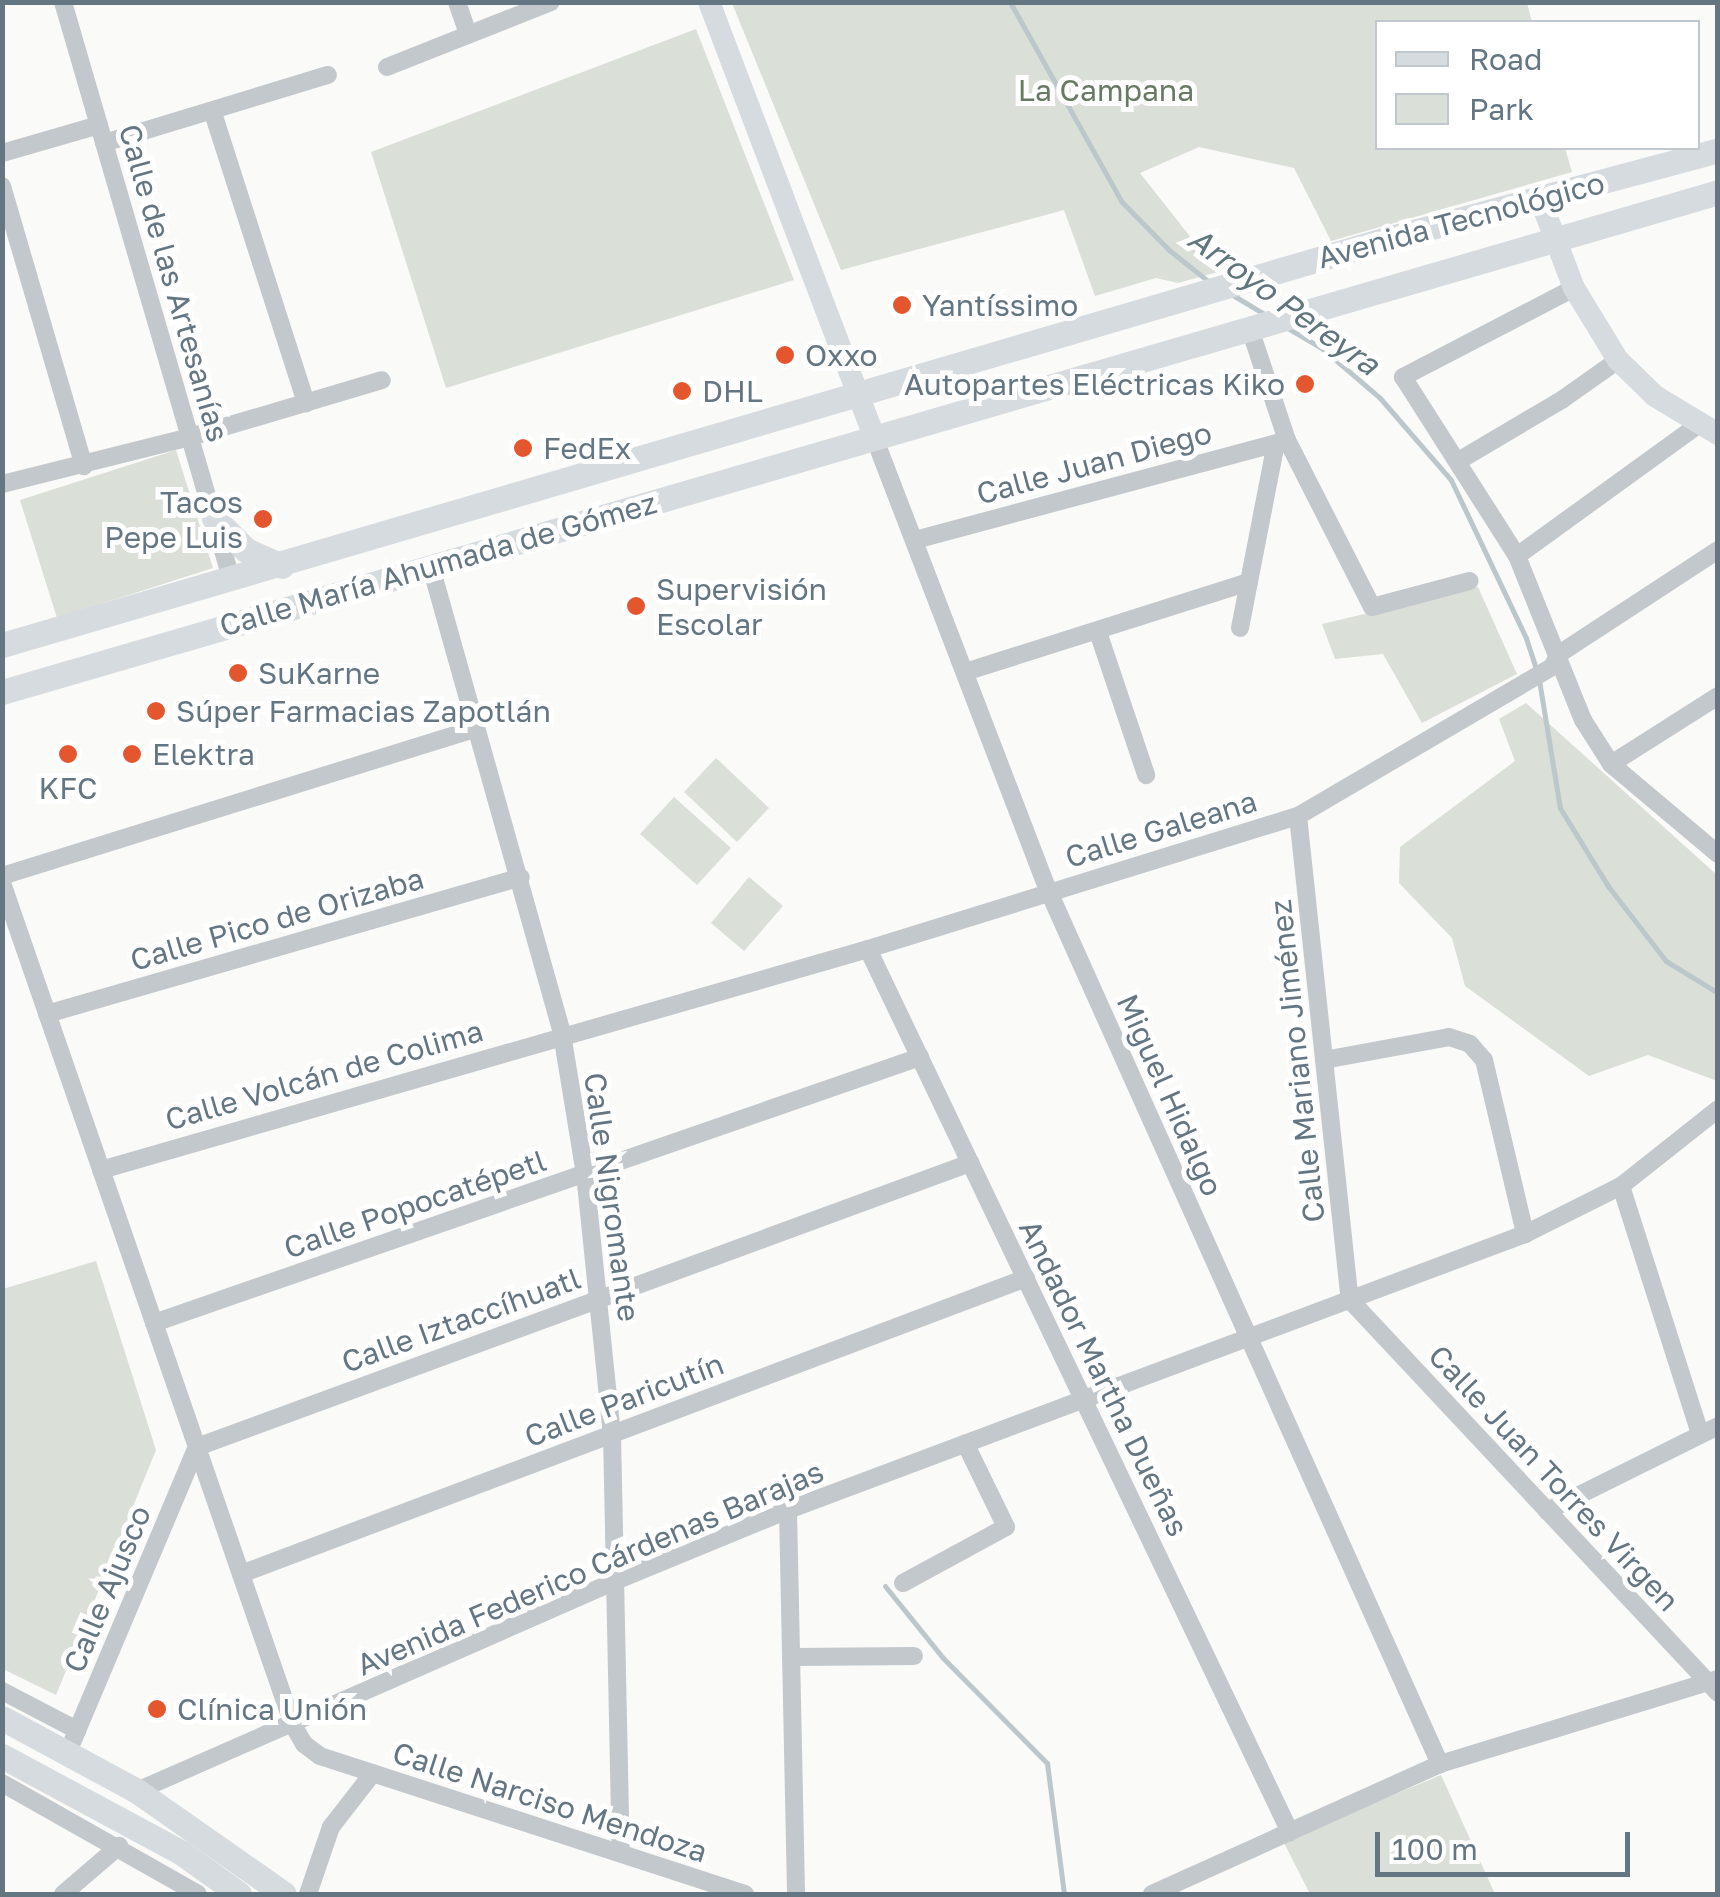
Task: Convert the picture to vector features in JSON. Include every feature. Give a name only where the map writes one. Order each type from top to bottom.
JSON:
[{"type":"main road","points":[[709,2],[874,437]]},
{"type":"main road","name":"Avenida Tecnológico","points":[[860,394],[1539,196],[1718,150]]},
{"type":"main road","name":"Avenida Tecnológico","points":[[874,437],[1718,192]]},
{"type":"main road","points":[[1539,196],[1574,288],[1618,360],[1655,396],[1708,430]]},
{"type":"main road","name":"Calle María Ahumada de Gómez","points":[[2,645],[860,394]]},
{"type":"main road","name":"Calle María Ahumada de Gómez","points":[[2,692],[874,437]]},
{"type":"main road","points":[[450,513],[468,554]]},
{"type":"main road","points":[[214,518],[246,550],[282,566]]},
{"type":"main road","points":[[2,1718],[73,1741],[137,1792],[284,1894]]},
{"type":"main road","points":[[2,1756],[182,1854],[238,1894]]},
{"type":"street","name":"Calle de las Artesanías","points":[[63,2],[231,578]]},
{"type":"street","points":[[456,2],[468,34]]},
{"type":"street","points":[[387,67],[551,2]]},
{"type":"street","points":[[2,153],[213,112],[328,76]]},
{"type":"street","points":[[213,112],[306,403]]},
{"type":"street","points":[[2,186],[84,466]]},
{"type":"street","points":[[1574,288],[1403,377],[1460,460],[1517,556],[1583,720],[1611,764],[1710,834],[1718,854]]},
{"type":"street","points":[[1254,328],[1282,441],[1372,607],[1470,580]]},
{"type":"street","points":[[1460,460],[1563,399],[1618,360]]},
{"type":"street","points":[[2,484],[190,437],[382,380]]},
{"type":"street","points":[[1517,556],[1708,430]]},
{"type":"street","name":"Miguel Hidalgo","points":[[874,437],[1048,892],[1249,1339],[1433,1767]]},
{"type":"street","points":[[1240,628],[1282,441]]},
{"type":"street","name":"Calle Juan Diego","points":[[914,540],[1282,441]]},
{"type":"street","name":"Calle Galeana","points":[[562,1034],[868,948],[1298,816],[1513,692],[1718,550]]},
{"type":"street","name":"Calle Nigromante","points":[[431,566],[521,876],[562,1034],[585,1174],[612,1434],[618,1580],[620,1853]]},
{"type":"street","points":[[965,672],[1249,582]]},
{"type":"street","points":[[1098,632],[1146,775]]},
{"type":"street","points":[[1611,764],[1718,696]]},
{"type":"street","points":[[293,1725],[2,880],[475,728]]},
{"type":"street","name":"Calle Mariano Jiménez","points":[[1298,816],[1350,1300]]},
{"type":"street","name":"Calle Pico de Orizaba","points":[[48,1014],[521,876]]},
{"type":"street","name":"Andador Martha Dueñas","points":[[868,948],[1290,1832]]},
{"type":"street","name":"Calle Volcán de Colima","points":[[101,1170],[562,1034]]},
{"type":"street","points":[[1324,1060],[1450,1038],[1470,1044],[1484,1060],[1524,1234]]},
{"type":"street","name":"Calle Popocatépetl","points":[[154,1323],[920,1057]]},
{"type":"street","name":"Avenida Federico Cárdenas Barajas","points":[[137,1792],[618,1580],[788,1510],[1524,1234],[1620,1186],[1718,1109]]},
{"type":"street","name":"Calle Iztaccíhuatl","points":[[197,1447],[970,1162]]},
{"type":"street","points":[[1547,1511],[1709,1430],[1620,1186]]},
{"type":"street","name":"Calle Paricutín","points":[[241,1574],[1026,1278]]},
{"type":"street","name":"Calle Juan Torres Virgen","points":[[1350,1300],[1714,1685]]},
{"type":"street","points":[[903,1583],[1006,1526],[965,1443]]},
{"type":"street","name":"Calle Ajusco","points":[[73,1741],[197,1447]]},
{"type":"street","points":[[788,1510],[796,1894]]},
{"type":"street","points":[[794,1657],[914,1656]]},
{"type":"street","points":[[1152,1894],[1433,1767],[1714,1685]]},
{"type":"street","points":[[2,1691],[73,1741]]},
{"type":"street","name":"Calle Narciso Mendoza","points":[[293,1725],[304,1744],[320,1756],[745,1894]]},
{"type":"street","points":[[308,1894],[331,1827],[373,1773]]},
{"type":"street","points":[[2,1783],[198,1894]]},
{"type":"street","points":[[63,1894],[119,1846]]},
{"type":"green space","name":"La Campana","points":[[732,3],[1527,3],[1531,20],[1375,20],[1375,150],[1566,150],[1572,172],[1331,241],[1294,168],[1199,147],[1140,173],[1218,272],[1178,283],[1156,278],[1095,296],[1064,210],[841,270]]},
{"type":"green space","points":[[696,29],[794,280],[446,388],[371,152]]},
{"type":"green space","points":[[176,450],[213,568],[57,618],[20,500]]},
{"type":"green space","points":[[1478,587],[1517,674],[1422,723],[1383,654],[1335,659],[1322,624]]},
{"type":"green space","points":[[1526,703],[1717,875],[1717,1081],[1648,1055],[1589,1076],[1465,986],[1452,938],[1399,883],[1400,847],[1515,761],[1499,719]]},
{"type":"green space","points":[[716,758],[769,808],[737,842],[684,792]]},
{"type":"green space","points":[[674,797],[731,848],[697,885],[640,834]]},
{"type":"green space","points":[[749,877],[783,906],[744,951],[711,923]]},
{"type":"green space","points":[[96,1261],[156,1450],[56,1695],[3,1669],[3,1289]]},
{"type":"green space","points":[[1441,1775],[1495,1894],[1310,1894],[1283,1841]]},
{"type":"waterway","name":"Arroyo Pereyra","points":[[1010,2],[1122,202],[1169,250],[1208,281]]},
{"type":"waterway","name":"Arroyo Pereyra","points":[[1231,294],[1264,314]]},
{"type":"waterway","name":"Arroyo Pereyra","points":[[1286,327],[1323,349],[1380,398],[1451,480],[1526,638],[1536,669]]},
{"type":"waterway","name":"Arroyo Pereyra","points":[[1539,680],[1560,808],[1608,886],[1666,961],[1718,993]]},
{"type":"waterway","points":[[885,1586],[943,1658],[1047,1763],[1064,1894]]},
{"type":"place","name":"Yantíssimo","points":[[902,305]]},
{"type":"place","name":"Oxxo","points":[[785,355]]},
{"type":"place","name":"Autopartes Eléctricas Kiko","points":[[1305,384]]},
{"type":"place","name":"DHL","points":[[682,391]]},
{"type":"place","name":"FedEx","points":[[523,448]]},
{"type":"place","name":"Tacos Pepe Luis","points":[[263,519]]},
{"type":"place","name":"Supervisión Escolar","points":[[636,606]]},
{"type":"place","name":"SuKarne","points":[[238,673]]},
{"type":"place","name":"Súper Farmacias Zapotlán","points":[[156,711]]},
{"type":"place","name":"KFC","points":[[68,754]]},
{"type":"place","name":"Elektra","points":[[132,754]]},
{"type":"place","name":"Clínica Unión","points":[[157,1709]]}]
